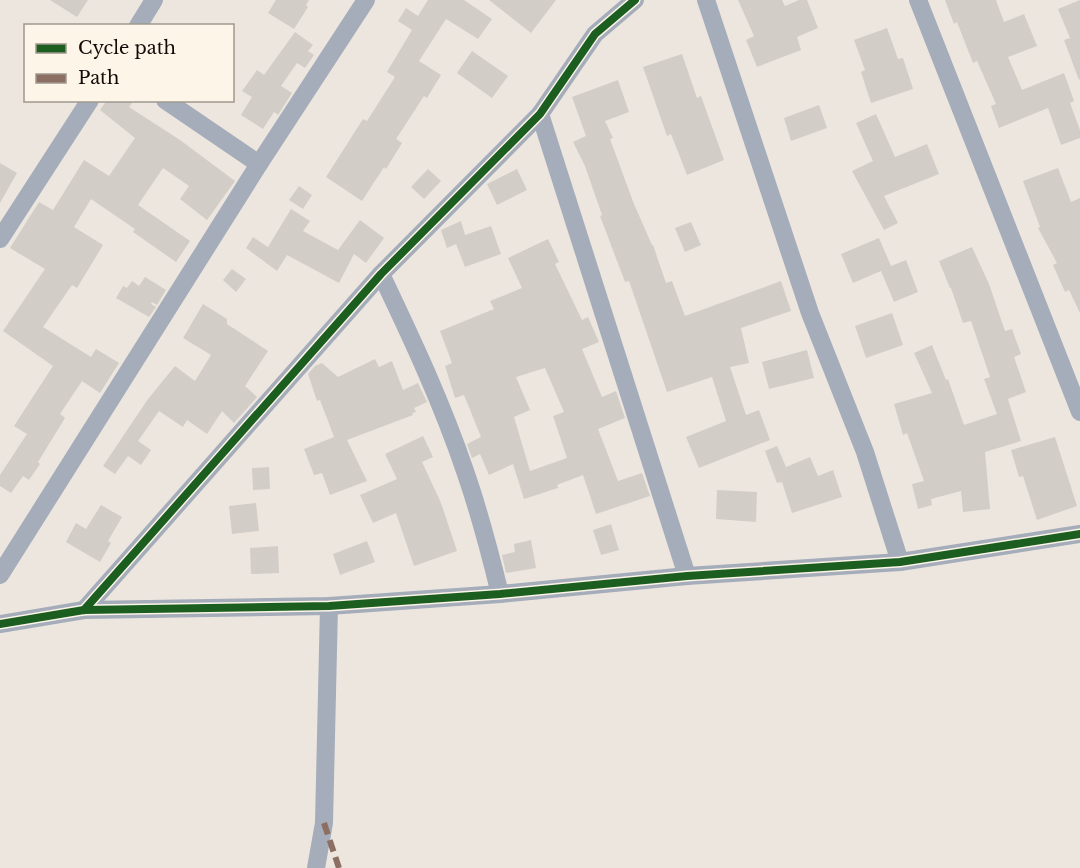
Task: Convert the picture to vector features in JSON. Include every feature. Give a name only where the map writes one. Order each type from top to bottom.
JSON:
[{"type":"street","points":[[139,24],[154,0]]},
{"type":"street","points":[[0,575],[259,164],[366,0]]},
{"type":"street","points":[[84,610],[381,274],[540,114],[596,34],[615,0]]},
{"type":"street","points":[[596,34],[635,0]]},
{"type":"street","points":[[706,0],[810,313],[865,452],[900,562]]},
{"type":"street","points":[[918,0],[1080,412]]},
{"type":"street","points":[[0,239],[89,102]]},
{"type":"street","points":[[168,102],[259,164]]},
{"type":"street","points":[[540,114],[687,576]]},
{"type":"street","points":[[381,274],[442,409],[461,460],[500,594]]},
{"type":"street","points":[[0,624],[84,610],[329,606],[500,594],[687,576],[900,562],[1080,534]]},
{"type":"street","points":[[316,868],[324,823],[329,606]]},
{"type":"building","points":[[50,0],[88,0],[77,17]]},
{"type":"building","points":[[276,0],[309,0],[306,5],[308,7],[294,29],[268,13]]},
{"type":"building","points":[[428,0],[464,0],[492,19],[478,39],[446,19],[419,61],[441,75],[427,98],[424,96],[396,139],[402,143],[362,201],[326,177],[363,119],[367,121],[395,77],[387,72],[412,30],[398,21],[406,8],[418,16]]},
{"type":"building","points":[[489,0],[556,0],[531,33]]},
{"type":"building","points":[[738,0],[782,0],[785,6],[799,0],[807,0],[818,28],[797,37],[801,50],[757,67],[746,40],[754,36]]},
{"type":"building","points":[[945,0],[996,0],[1004,22],[1024,14],[1037,46],[1008,57],[1022,90],[1064,73],[1074,101],[1070,103],[1080,130],[1080,138],[1061,145],[1048,108],[999,128],[991,106],[996,104],[977,61],[973,63],[957,22],[954,24]]},
{"type":"building","points":[[1080,0],[1079,80],[1064,40],[1070,38],[1058,9]]},
{"type":"building","points":[[887,28],[898,59],[903,58],[913,89],[871,103],[861,72],[865,70],[854,40]]},
{"type":"building","points":[[295,32],[313,45],[308,51],[314,55],[305,68],[297,63],[281,86],[292,93],[278,115],[274,112],[263,129],[241,115],[252,97],[242,91],[257,70],[264,75]]},
{"type":"building","points":[[472,51],[508,76],[492,98],[457,73]]},
{"type":"building","points":[[682,54],[697,98],[701,96],[724,160],[687,175],[671,134],[667,136],[643,67]]},
{"type":"building","points":[[618,80],[629,112],[605,121],[613,138],[610,139],[666,283],[672,281],[685,316],[781,281],[791,311],[741,328],[749,363],[730,367],[746,415],[759,410],[770,440],[699,468],[686,437],[726,421],[712,377],[667,392],[629,281],[625,282],[600,216],[602,215],[585,166],[573,142],[586,136],[572,97]]},
{"type":"building","points":[[106,102],[133,102],[129,107],[180,140],[235,181],[207,220],[180,199],[189,186],[163,168],[138,205],[190,241],[176,262],[133,232],[135,229],[91,199],[74,227],[103,245],[77,288],[72,285],[43,327],[91,357],[96,349],[119,363],[100,393],[82,381],[60,414],[65,418],[38,462],[40,464],[29,480],[23,476],[11,493],[0,486],[0,475],[27,434],[14,426],[53,366],[3,331],[45,269],[10,248],[39,202],[53,210],[84,160],[109,176],[135,138],[100,110]]},
{"type":"building","points":[[819,105],[827,128],[791,141],[784,118]]},
{"type":"building","points":[[876,114],[895,157],[927,144],[939,174],[884,196],[898,223],[884,230],[852,171],[873,161],[856,123]]},
{"type":"building","points":[[0,163],[17,173],[0,203]]},
{"type":"building","points":[[1058,168],[1071,202],[1080,198],[1080,313],[1069,290],[1065,292],[1053,265],[1057,263],[1038,228],[1040,227],[1023,181]]},
{"type":"building","points":[[428,169],[441,181],[424,199],[411,187]]},
{"type":"building","points":[[517,169],[527,190],[497,205],[487,184]]},
{"type":"building","points":[[299,186],[312,195],[303,209],[289,200]]},
{"type":"building","points":[[291,209],[310,221],[303,231],[338,250],[360,220],[384,238],[366,263],[354,254],[339,283],[287,255],[277,271],[246,248],[253,237],[268,247]]},
{"type":"building","points":[[461,221],[465,235],[491,226],[501,254],[465,267],[456,244],[447,248],[441,230]]},
{"type":"building","points":[[691,222],[701,245],[685,252],[675,228]]},
{"type":"building","points":[[879,238],[891,266],[906,260],[918,292],[894,302],[881,271],[853,283],[841,254]]},
{"type":"building","points":[[548,239],[559,262],[555,264],[582,320],[588,317],[599,342],[582,349],[602,397],[616,391],[625,418],[598,429],[618,481],[642,473],[650,496],[596,514],[583,475],[557,485],[558,488],[524,499],[513,464],[489,475],[480,454],[472,458],[467,444],[481,437],[464,395],[455,398],[445,366],[452,363],[440,331],[494,309],[490,301],[522,288],[508,258]],"holes":[[[545,368],[564,412],[553,416],[567,458],[530,471],[514,417],[530,410],[516,377]]]},
{"type":"building","points":[[972,247],[989,284],[1005,331],[1012,329],[1021,354],[1014,357],[1026,392],[1008,399],[1021,441],[985,452],[990,509],[963,512],[961,491],[931,499],[932,505],[918,509],[912,484],[924,481],[907,433],[903,435],[894,404],[932,393],[914,353],[932,345],[946,380],[948,379],[964,425],[997,414],[984,379],[990,377],[971,321],[963,323],[939,261]]},
{"type":"building","points":[[232,269],[246,279],[236,292],[223,280]]},
{"type":"building","points":[[145,277],[166,290],[157,305],[152,302],[151,304],[156,307],[149,317],[116,298],[123,286],[127,288],[132,281],[139,286]]},
{"type":"building","points":[[203,304],[227,319],[227,324],[268,351],[245,386],[257,397],[234,423],[222,411],[207,434],[187,420],[183,427],[159,411],[138,441],[151,450],[141,465],[128,456],[115,474],[103,466],[148,399],[175,366],[195,381],[211,355],[183,338]]},
{"type":"building","points":[[892,313],[903,345],[866,358],[855,326]]},
{"type":"building","points":[[807,350],[814,378],[769,389],[762,362]]},
{"type":"building","points":[[375,359],[379,367],[392,361],[403,390],[418,383],[427,402],[414,408],[416,412],[412,413],[413,415],[347,440],[367,481],[330,495],[322,473],[314,475],[304,449],[334,437],[320,400],[317,401],[308,374],[315,366],[322,363],[338,377]]},
{"type":"building","points":[[423,436],[433,457],[422,462],[441,503],[457,551],[414,566],[396,513],[373,523],[360,495],[397,479],[385,454]]},
{"type":"building","points":[[1055,437],[1077,506],[1037,520],[1023,476],[1019,477],[1011,450]]},
{"type":"building","points":[[777,446],[786,467],[810,457],[818,476],[833,470],[842,497],[792,513],[782,482],[777,483],[765,451]]},
{"type":"building","points":[[269,467],[270,489],[253,490],[252,468]]},
{"type":"building","points":[[717,490],[757,492],[756,522],[716,519]]},
{"type":"building","points":[[256,503],[259,531],[232,534],[229,506]]},
{"type":"building","points":[[101,505],[122,517],[108,541],[111,543],[100,562],[66,542],[76,523],[86,529]]},
{"type":"building","points":[[611,524],[619,550],[601,555],[593,530]]},
{"type":"building","points":[[531,540],[536,568],[506,573],[502,555],[515,552],[514,544]]},
{"type":"building","points":[[367,541],[375,562],[340,575],[333,554]]},
{"type":"building","points":[[278,546],[279,573],[251,574],[250,548]]},
{"type":"marked path","points":[[324,823],[339,868]]},
{"type":"cycle path","points":[[84,610],[381,274],[540,114],[595,34],[635,0]]},
{"type":"cycle path","points":[[0,624],[84,610],[329,606],[500,594],[687,576],[900,562],[1080,534]]}]
